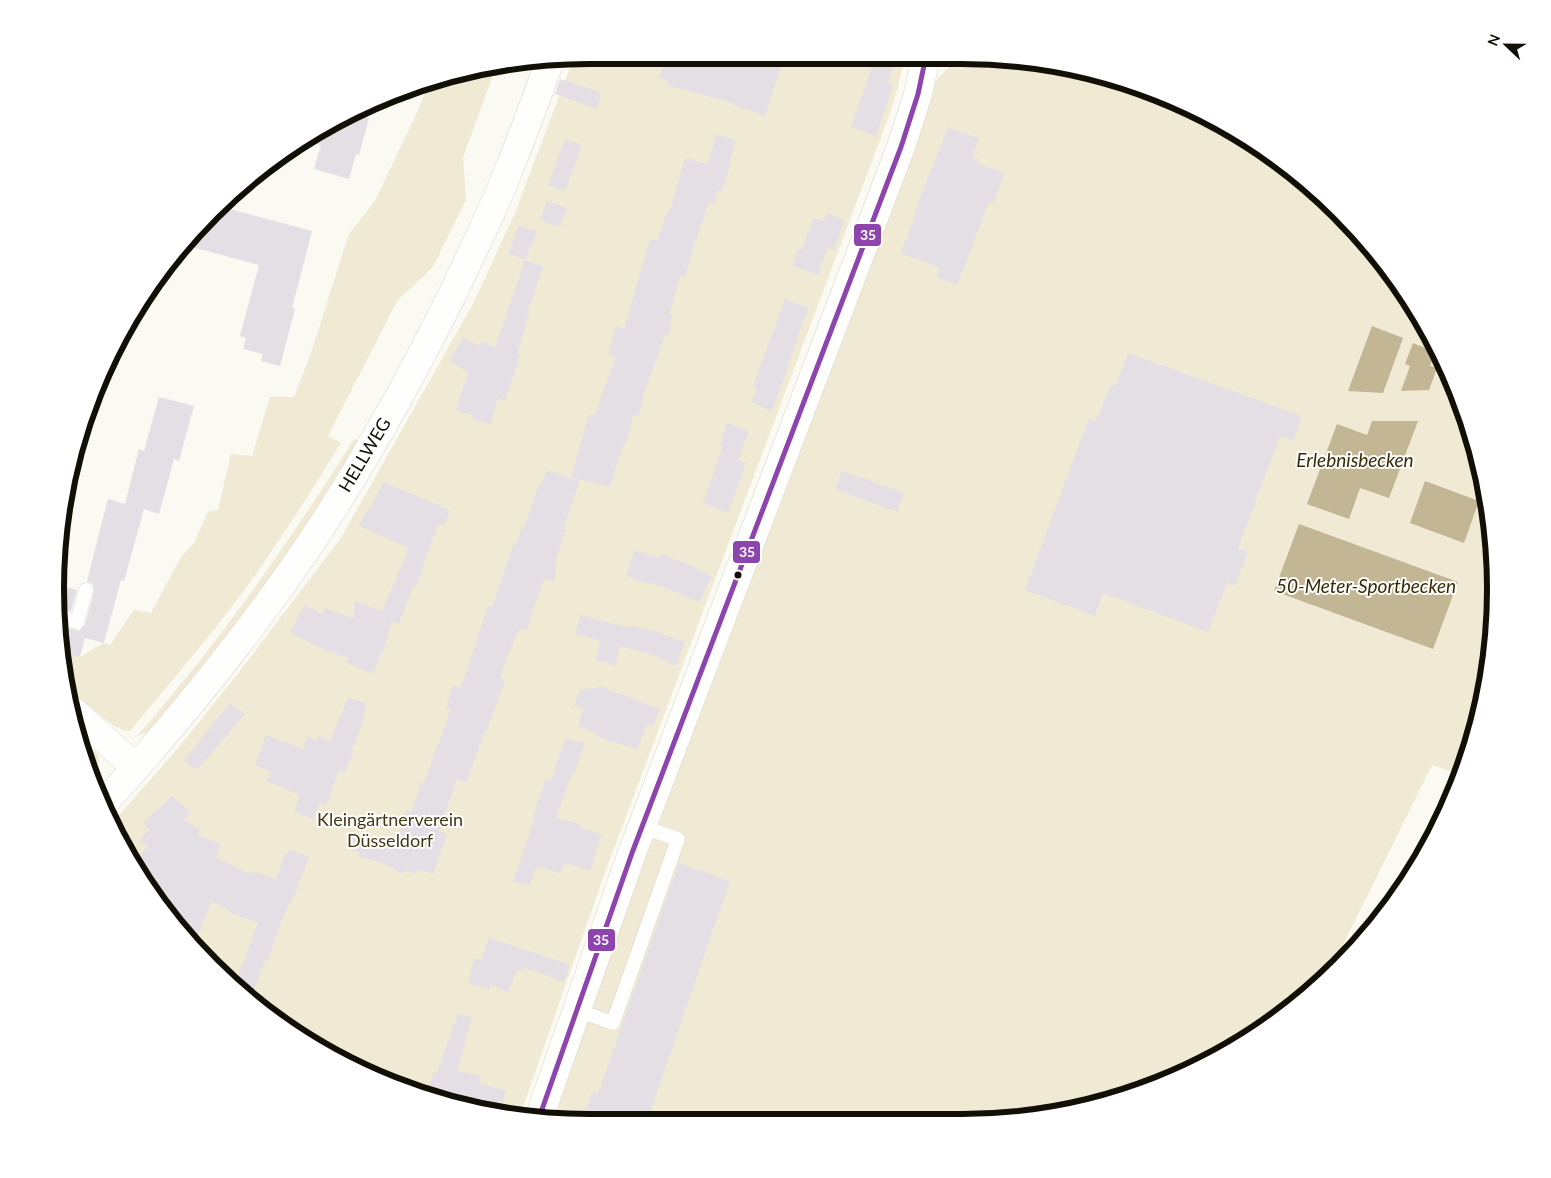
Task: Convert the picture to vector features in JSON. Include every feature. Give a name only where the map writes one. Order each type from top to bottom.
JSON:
[{"type":"street","points":[[541,1112],[642,827],[901,147],[918,94],[924,64]]},
{"type":"street","name":"HELLWEG","points":[[108,799],[192,703],[230,655],[306,550],[366,454],[399,399],[431,337],[494,206],[548,66]]},
{"type":"street","points":[[80,718],[136,768]]},
{"type":"lane","points":[[65,618],[77,622],[86,590]]},
{"type":"lane","points":[[576,1010],[614,1023],[678,839],[642,827]]},
{"type":"green space","name":"Kleingärtnerverein Düsseldorf","points":[[903,64],[890,113],[604,875],[522,1110],[453,1096],[388,1074],[326,1044],[269,1006],[218,960],[172,909],[134,852],[117,818],[180,746],[240,671],[341,538],[474,302],[515,213],[571,65]]},
{"type":"green space","points":[[953,64],[1031,68],[1098,82],[1163,104],[1225,134],[1282,172],[1333,218],[1379,269],[1417,326],[1447,388],[1469,453],[1483,520],[1487,589],[1483,658],[1469,725],[1459,758],[1454,772],[1432,765],[1338,955],[1308,984],[1254,1026],[1225,1044],[1163,1074],[1098,1096],[1064,1104],[1031,1110],[996,1113],[553,1113],[643,854],[782,495],[937,79]]},
{"type":"green space","points":[[494,73],[463,157],[466,200],[433,267],[397,301],[328,436],[341,443],[306,499],[245,589],[130,731],[114,726],[75,695],[68,654],[80,657],[104,643],[110,645],[134,610],[151,613],[181,557],[194,543],[208,512],[218,510],[231,454],[252,456],[270,397],[294,397],[311,353],[349,234],[375,201],[419,108],[425,90]]},
{"type":"green space","points":[[354,439],[359,441],[272,575],[192,683],[151,731],[137,736],[196,665],[252,592]]},
{"type":"green space","points":[[88,745],[98,755],[99,762],[94,764]]},
{"type":"water","points":[[1372,326],[1403,338],[1383,393],[1348,391]]},
{"type":"water","points":[[1413,343],[1429,350],[1433,357],[1430,366],[1437,368],[1429,390],[1401,391],[1410,366],[1405,364]]},
{"type":"water","name":"Erlebnisbecken","points":[[1372,421],[1418,421],[1389,498],[1360,488],[1349,519],[1307,504],[1337,424],[1367,435]]},
{"type":"water","points":[[1425,481],[1479,501],[1464,543],[1410,523]]},
{"type":"water","name":"50-Meter-Sportbecken","points":[[1299,524],[1458,582],[1433,649],[1274,591]]},
{"type":"building","points":[[664,64],[781,64],[765,116],[734,105],[734,103],[667,85],[668,81],[659,77]]},
{"type":"building","points":[[873,64],[894,64],[888,85],[893,86],[876,136],[851,127]]},
{"type":"building","points":[[560,79],[602,93],[597,109],[555,94]]},
{"type":"building","points":[[361,116],[369,118],[359,155],[356,154],[349,179],[314,169],[321,145],[316,144],[317,139],[357,118]]},
{"type":"building","points":[[948,127],[979,139],[972,157],[979,160],[977,163],[1005,173],[993,204],[989,202],[957,285],[936,277],[940,268],[901,253]]},
{"type":"building","points":[[717,135],[736,140],[729,163],[731,163],[722,191],[718,190],[714,204],[709,202],[685,277],[680,276],[669,315],[672,316],[668,337],[665,335],[642,398],[638,416],[634,414],[626,444],[624,444],[609,487],[571,477],[589,414],[594,416],[616,357],[608,354],[616,326],[624,329],[650,239],[657,241],[668,210],[670,210],[685,158],[707,164]]},
{"type":"building","points":[[565,139],[582,145],[565,191],[548,185]]},
{"type":"building","points":[[547,201],[567,208],[560,227],[540,220]]},
{"type":"building","points":[[228,209],[312,231],[292,308],[295,309],[280,366],[261,361],[263,354],[243,349],[246,338],[240,336],[259,265],[192,247]]},
{"type":"building","points":[[827,213],[844,220],[834,250],[828,247],[818,275],[792,266],[798,249],[801,250],[814,218],[824,221]]},
{"type":"building","points":[[519,225],[537,232],[525,260],[508,253]]},
{"type":"building","points":[[525,260],[543,267],[527,313],[529,314],[517,354],[520,355],[505,401],[498,398],[490,424],[473,419],[474,416],[456,410],[468,372],[450,361],[463,337],[479,346],[482,341],[495,348]]},
{"type":"building","points":[[785,299],[808,308],[772,411],[751,402],[757,388],[753,387]]},
{"type":"building","points":[[1128,353],[1302,416],[1293,441],[1280,436],[1238,548],[1248,552],[1235,586],[1227,583],[1208,632],[1103,593],[1095,616],[1025,590],[1089,418],[1096,421],[1111,384],[1116,386]]},
{"type":"building","points":[[159,397],[194,406],[179,461],[174,459],[159,514],[144,509],[124,581],[121,580],[104,643],[85,638],[80,657],[68,654],[65,627],[79,631],[85,625],[94,592],[93,584],[87,581],[108,499],[125,504],[139,449],[144,451]]},
{"type":"building","points":[[727,423],[749,431],[738,460],[746,463],[728,513],[703,503],[723,446],[720,444]]},
{"type":"building","points":[[547,470],[580,481],[563,529],[566,530],[557,556],[554,581],[544,579],[527,630],[520,629],[508,654],[500,679],[505,680],[486,732],[484,732],[467,782],[457,779],[439,831],[447,834],[433,874],[417,869],[416,874],[405,870],[403,874],[382,863],[358,856],[359,853],[345,846],[350,835],[388,848],[389,844],[396,847],[406,810],[411,812],[421,783],[424,783],[451,709],[446,708],[453,685],[461,688],[488,606],[492,607],[514,542],[517,543],[539,484],[542,484]]},
{"type":"building","points":[[842,471],[904,493],[897,512],[835,489]]},
{"type":"building","points":[[383,482],[450,510],[444,526],[438,524],[416,587],[413,586],[399,624],[392,621],[383,652],[373,674],[347,663],[348,658],[327,651],[290,633],[304,605],[323,614],[325,608],[354,619],[354,601],[382,611],[409,548],[359,526],[369,507],[371,508]]},
{"type":"building","points":[[635,550],[659,558],[661,554],[690,565],[711,576],[700,602],[650,582],[649,584],[626,576]]},
{"type":"building","points":[[64,586],[77,590],[71,611],[65,609]]},
{"type":"building","points":[[581,615],[632,628],[633,626],[654,631],[685,642],[676,666],[653,655],[620,646],[616,665],[595,660],[600,640],[575,634]]},
{"type":"building","points":[[601,687],[660,709],[653,727],[647,724],[637,750],[613,741],[612,743],[578,725],[583,709],[574,706],[580,690]]},
{"type":"building","points":[[348,698],[366,703],[363,721],[352,750],[354,751],[345,773],[339,770],[326,806],[319,803],[314,819],[302,815],[295,811],[300,795],[267,781],[271,772],[255,765],[266,735],[303,749],[307,737],[317,740],[319,736],[330,741]]},
{"type":"building","points":[[230,703],[245,714],[197,770],[184,760]]},
{"type":"building","points":[[565,739],[585,743],[556,817],[581,825],[580,827],[601,835],[590,871],[565,863],[560,873],[537,866],[529,886],[513,881],[530,833],[537,803],[546,780],[551,781]]},
{"type":"building","points":[[172,796],[190,812],[184,820],[200,829],[197,835],[221,844],[216,857],[252,875],[253,871],[276,879],[285,853],[287,854],[289,849],[309,857],[291,904],[289,903],[280,925],[268,961],[265,960],[253,992],[237,979],[258,923],[234,914],[212,901],[197,938],[172,909],[138,859],[148,845],[139,842],[149,829],[143,823]]},
{"type":"building","points":[[679,863],[730,881],[649,1114],[584,1114],[592,1092],[598,1094]]},
{"type":"building","points":[[489,938],[570,965],[564,982],[525,968],[524,971],[517,970],[508,992],[490,985],[489,990],[468,983],[474,959],[481,961]]},
{"type":"building","points":[[458,1013],[472,1018],[457,1071],[482,1076],[479,1083],[506,1091],[501,1107],[428,1088],[434,1072],[437,1073]]},
{"type":"transit line","name":"35","points":[[541,1112],[632,853],[901,147],[918,94],[924,64]]}]
